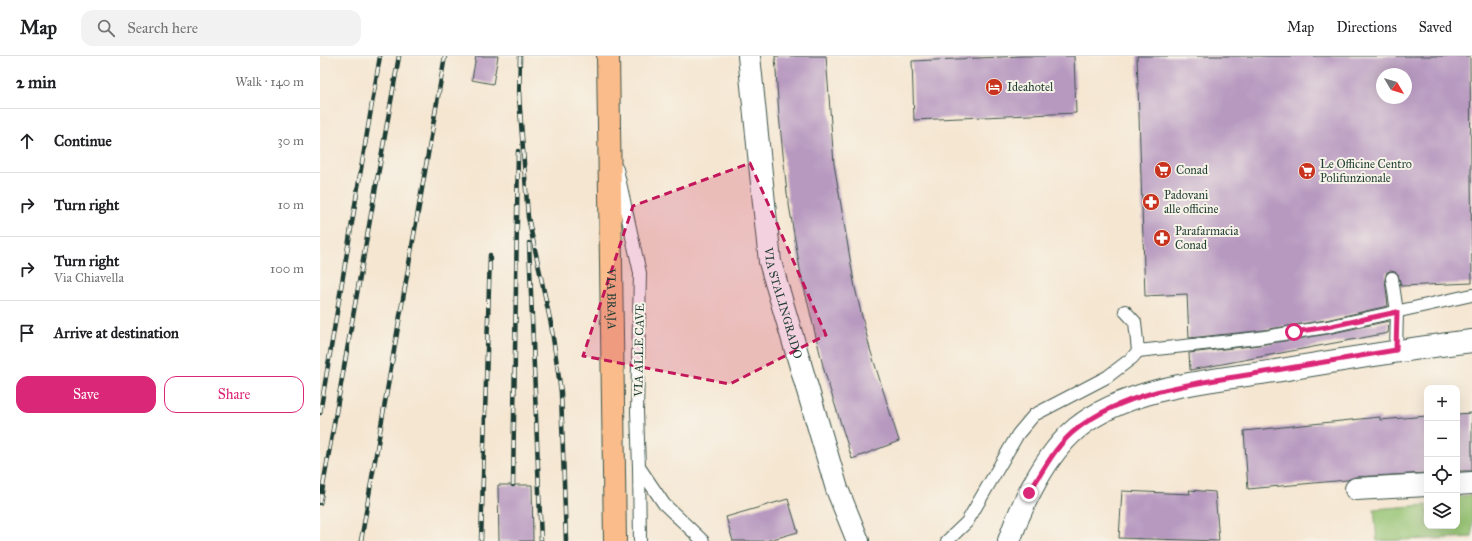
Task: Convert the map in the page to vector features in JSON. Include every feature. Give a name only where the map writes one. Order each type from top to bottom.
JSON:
[{"type":"main road","name":"VIA BRAJA","points":[[608,56],[615,541]]},
{"type":"street","name":"VIA STALINGRADO","points":[[749,56],[770,262],[837,489],[858,541]]},
{"type":"street","points":[[1009,541],[1015,523],[1029,493],[1052,456],[1077,429],[1108,408],[1145,395],[1185,386],[1396,350],[1472,341]]},
{"type":"street","points":[[1460,484],[1472,483]]},
{"type":"street","points":[[1356,489],[1424,485]]},
{"type":"lane","name":"VIA ALLE CAVE","points":[[610,138],[640,273],[637,412],[640,541]]},
{"type":"lane","points":[[1392,278],[1397,312],[1396,350]]},
{"type":"lane","points":[[946,541],[967,522],[1018,434],[1034,415],[1107,377],[1132,358],[1138,351],[1258,338],[1327,327],[1472,295]]},
{"type":"lane","points":[[1125,311],[1135,322],[1138,351]]},
{"type":"lane","points":[[639,467],[664,504],[703,541]]},
{"type":"highlighted area","points":[[750,163],[826,335],[730,384],[583,356],[633,206]]},
{"type":"green space","points":[[1472,495],[1472,537],[1377,541],[1374,509],[1424,505],[1424,529],[1460,529],[1460,497]]},
{"type":"building","points":[[476,56],[498,56],[493,84],[472,80]]},
{"type":"building","points":[[775,56],[826,56],[834,164],[855,288],[870,349],[899,441],[852,459],[824,370],[801,275],[787,193]]},
{"type":"building","name":"Ideahotel","points":[[1022,56],[1074,56],[1076,113],[914,120],[912,61]]},
{"type":"building","name":"Le Officine Centro Polifunzionale","points":[[1137,56],[1470,56],[1472,283],[1401,286],[1398,274],[1391,271],[1387,272],[1385,279],[1388,306],[1326,320],[1257,331],[1189,338],[1187,294],[1145,296]]},
{"type":"building","points":[[1389,321],[1388,333],[1190,370],[1189,353],[1259,345],[1328,334]]},
{"type":"building","points":[[1472,413],[1472,471],[1460,471],[1460,414]]},
{"type":"building","points":[[1424,416],[1424,473],[1355,477],[1347,480],[1248,489],[1244,431],[1380,417],[1380,420]]},
{"type":"building","points":[[498,485],[532,485],[533,541],[499,541]]},
{"type":"building","points":[[1189,490],[1215,492],[1219,541],[1119,538],[1122,491],[1190,494]]},
{"type":"building","points":[[788,499],[798,532],[766,541],[733,541],[726,517]]},
{"type":"railway","points":[[320,413],[380,56]]},
{"type":"railway","points":[[320,503],[399,56]]},
{"type":"railway","points":[[361,541],[445,56]]},
{"type":"railway","points":[[519,101],[520,56]]},
{"type":"railway","points":[[519,96],[528,217],[551,324],[561,392],[566,541]]},
{"type":"railway","points":[[513,485],[518,151]]},
{"type":"railway","points":[[529,243],[541,541]]},
{"type":"railway","points":[[481,541],[490,255]]},
{"type":"place","name":"Ideahotel","points":[[994,87]]},
{"type":"place","name":"Conad","points":[[1163,170]]},
{"type":"place","name":"Le Officine Centro Polifunzionale","points":[[1307,171]]},
{"type":"place","name":"Padovani alle officine","points":[[1151,202]]},
{"type":"place","name":"Parafarmacia Conad","points":[[1162,238]]},
{"type":"route","points":[[1029,493],[1052,456],[1077,429],[1108,408],[1145,395],[1185,386],[1396,350],[1397,312],[1327,327],[1294,332]]}]
